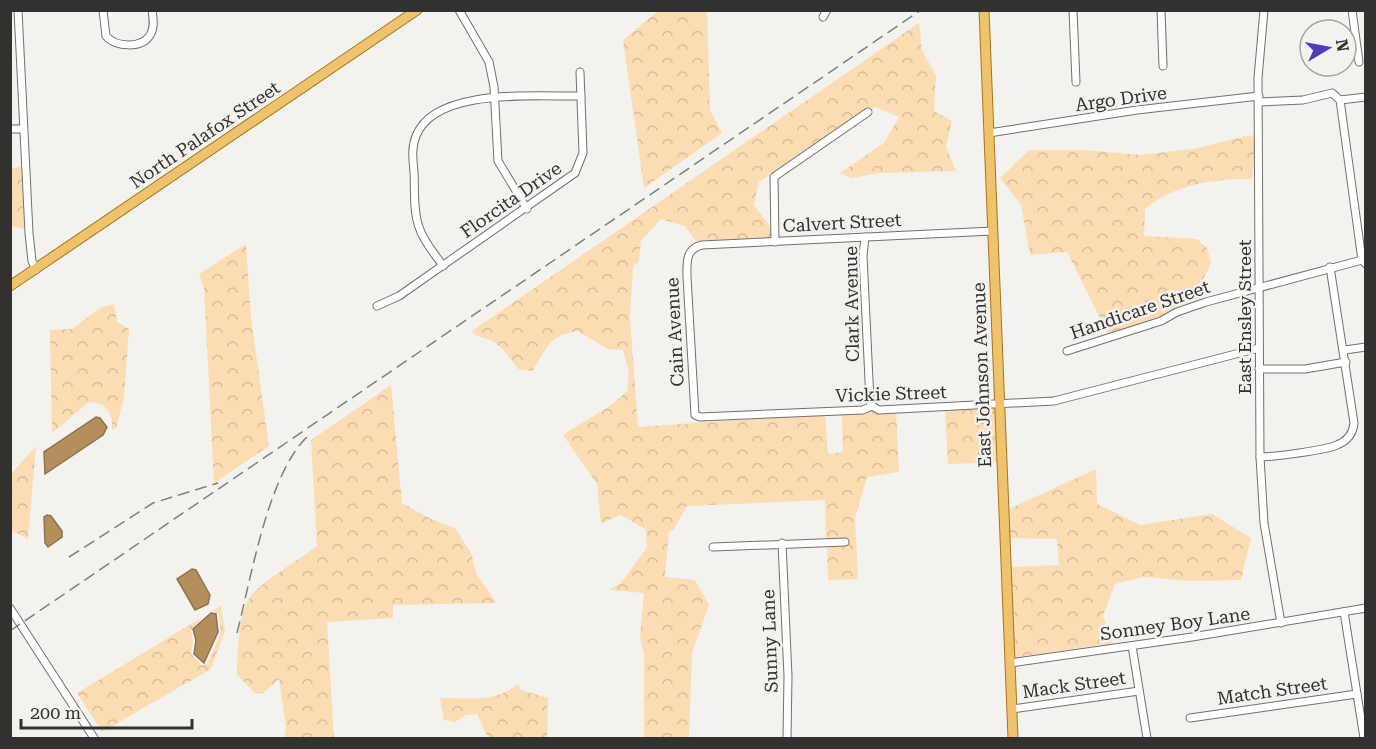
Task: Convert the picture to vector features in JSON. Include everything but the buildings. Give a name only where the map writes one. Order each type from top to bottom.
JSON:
[{"type":"main road","name":"North Palafox Street","points":[[10,286],[417,10]]},
{"type":"main road","name":"East Johnson Avenue","points":[[984,10],[1013,738]]},
{"type":"street","points":[[18,10],[29,233],[32,261],[36,270]]},
{"type":"street","points":[[103,10],[106,36],[118,44],[140,43],[149,37],[153,28],[152,10]]},
{"type":"street","points":[[459,10],[489,62],[495,99],[498,160],[527,208]]},
{"type":"street","points":[[1073,10],[1076,82]]},
{"type":"street","points":[[1161,10],[1163,66]]},
{"type":"street","name":"East Ensley Street","points":[[1264,10],[1259,62],[1260,457],[1264,523],[1281,623]]},
{"type":"street","points":[[1352,10],[1359,62]]},
{"type":"street","points":[[10,43],[19,43]]},
{"type":"street","name":"Florcita Drive","points":[[377,306],[394,299],[571,178],[579,167],[583,153],[580,72]]},
{"type":"street","name":"Argo Drive","points":[[989,133],[1137,110],[1259,99],[1303,100],[1332,93],[1340,100],[1365,97]]},
{"type":"street","points":[[443,266],[418,226],[413,154],[415,138],[430,116],[445,107],[495,99],[581,96]]},
{"type":"street","name":"Handicare Street","points":[[1067,351],[1161,321],[1182,309],[1259,286],[1330,267],[1364,263],[1340,100]]},
{"type":"street","points":[[775,242],[774,177],[868,112]]},
{"type":"street","points":[[10,129],[23,129]]},
{"type":"street","name":"Calvert Street","points":[[693,248],[702,245],[993,231]]},
{"type":"street","name":"Clark Avenue","points":[[866,237],[865,308],[872,406]]},
{"type":"street","name":"Cain Avenue","points":[[693,248],[687,259],[687,277],[694,412],[697,416]]},
{"type":"street","points":[[1260,457],[1331,447],[1349,437],[1354,423],[1345,350],[1330,267]]},
{"type":"street","points":[[1345,350],[1365,347]]},
{"type":"street","name":"Vickie Street","points":[[697,416],[863,410],[872,406],[879,410],[1054,401],[1259,348]]},
{"type":"street","points":[[1260,369],[1305,369],[1346,362]]},
{"type":"street","points":[[712,547],[845,542]]},
{"type":"street","name":"Sunny Lane","points":[[782,543],[788,676],[787,738]]},
{"type":"street","points":[[10,608],[94,738]]},
{"type":"street","name":"Sonney Boy Lane","points":[[1010,663],[1281,623],[1365,608]]},
{"type":"street","points":[[1344,612],[1364,738]]},
{"type":"street","points":[[1132,646],[1147,738]]},
{"type":"street","name":"Mack Street","points":[[1012,709],[1139,691]]},
{"type":"street","name":"Match Street","points":[[1190,718],[1357,694]]},
{"type":"green space","points":[[658,11],[707,11],[710,110],[722,133],[644,188],[623,40]]},
{"type":"green space","points":[[919,23],[922,50],[936,76],[934,111],[952,121],[946,147],[956,171],[880,173],[852,178],[840,173],[884,143],[899,117],[876,107],[871,110],[869,108],[759,182],[754,205],[771,228],[772,239],[698,243],[684,226],[661,219],[641,241],[639,261],[633,266],[630,318],[638,427],[825,414],[828,454],[843,452],[842,414],[872,410],[896,412],[899,472],[867,477],[855,518],[858,579],[828,580],[827,545],[848,545],[849,540],[826,539],[825,500],[687,506],[674,529],[669,532],[665,577],[695,580],[709,605],[692,653],[689,738],[644,738],[644,655],[640,637],[644,593],[609,590],[621,583],[647,547],[646,529],[619,515],[601,524],[597,484],[563,435],[620,398],[627,391],[629,372],[623,350],[608,349],[577,331],[567,333],[549,344],[532,371],[518,369],[498,345],[472,331]]},
{"type":"green space","points":[[1250,135],[1256,140],[1252,179],[1224,180],[1195,185],[1168,194],[1145,209],[1144,236],[1197,239],[1207,248],[1211,263],[1203,279],[1193,292],[1170,311],[1141,324],[1108,334],[1067,252],[1030,255],[1021,205],[1000,178],[1029,150],[1085,150],[1140,155],[1194,149]]},
{"type":"green space","points":[[21,166],[25,229],[11,226],[11,169]]},
{"type":"green space","points":[[246,244],[251,318],[269,446],[214,483],[204,288],[199,274]]},
{"type":"green space","points":[[114,304],[117,322],[129,329],[124,397],[116,428],[112,430],[108,410],[100,404],[89,402],[52,433],[50,330],[72,329],[100,308]]},
{"type":"green space","points":[[391,385],[402,503],[431,519],[455,528],[471,553],[477,575],[497,603],[393,605],[393,618],[327,622],[334,738],[284,738],[286,727],[279,679],[263,693],[256,694],[237,675],[239,635],[243,615],[250,597],[255,592],[317,546],[311,440]]},
{"type":"green space","points":[[996,407],[999,462],[948,464],[945,409]]},
{"type":"green space","points":[[36,446],[28,539],[11,530],[11,474]]},
{"type":"green space","points":[[1096,469],[1097,504],[1140,525],[1212,514],[1251,538],[1241,580],[1189,581],[1143,577],[1115,584],[1103,616],[1113,643],[1013,658],[1009,567],[1059,565],[1057,539],[1008,538],[1007,510]]},
{"type":"green space","points":[[221,606],[225,631],[211,669],[102,732],[77,693],[203,617],[191,630],[193,641],[191,654],[202,665],[207,664],[221,633],[219,614],[212,611]]},
{"type":"green space","points":[[518,684],[521,690],[548,698],[547,738],[488,738],[477,714],[466,715],[455,722],[444,720],[440,698],[491,697],[510,690]]},
{"type":"shaded area","points":[[96,417],[100,418],[107,427],[103,435],[45,474],[44,452]]},
{"type":"shaded area","points":[[51,516],[62,531],[62,537],[48,547],[45,543],[44,517]]},
{"type":"shaded area","points":[[192,569],[196,570],[210,595],[208,604],[195,610],[177,579]]},
{"type":"shaded area","points":[[211,613],[216,614],[218,632],[204,663],[194,654],[196,640],[193,629]]},
{"type":"railway","points":[[10,631],[921,10]]},
{"type":"railway","points":[[237,633],[255,557],[272,500],[294,453],[308,436]]},
{"type":"railway","points":[[69,557],[153,503],[218,483]]}]
